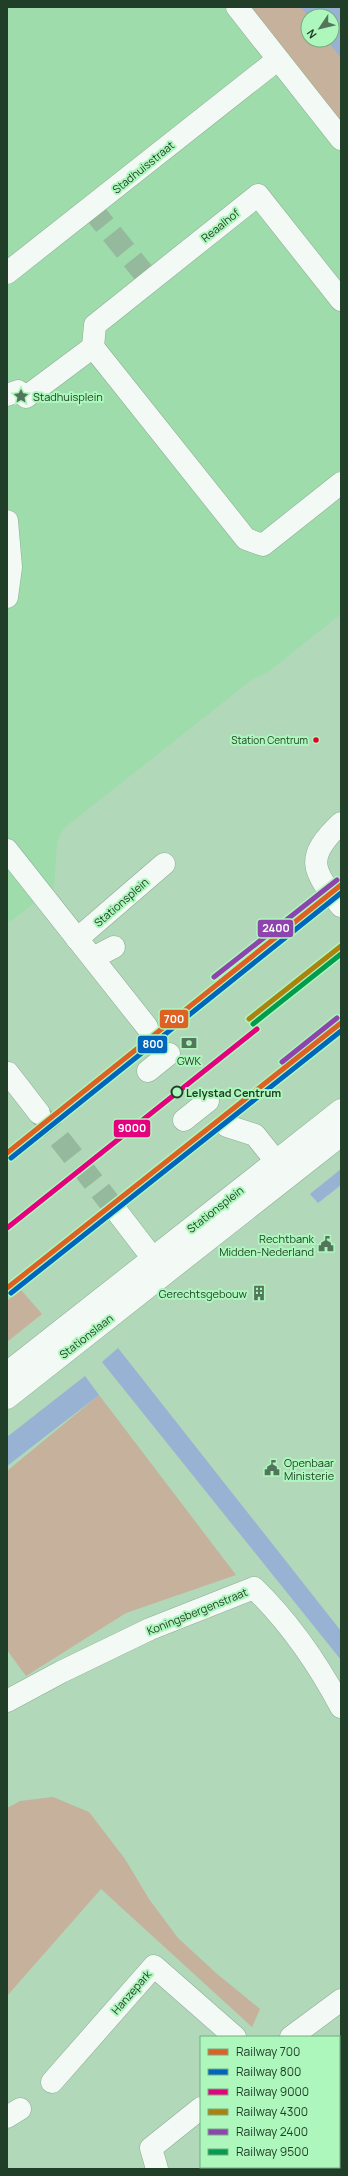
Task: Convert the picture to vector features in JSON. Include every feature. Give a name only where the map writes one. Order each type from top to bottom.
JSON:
[{"type":"street","points":[[237,7],[277,60],[341,139]]},
{"type":"street","name":"Stadhuisstraat","points":[[7,273],[277,60]]},
{"type":"street","name":"Reaalhof","points":[[93,347],[95,325],[258,195],[341,300]]},
{"type":"street","points":[[10,388],[26,397],[93,347],[246,539],[263,545],[341,484]]},
{"type":"street","points":[[7,521],[11,567],[7,597]]},
{"type":"street","points":[[341,823],[318,848],[317,859],[319,875],[341,906]]},
{"type":"street","points":[[7,850],[148,1027]]},
{"type":"street","name":"Stationsplein","points":[[77,939],[164,864]]},
{"type":"street","points":[[93,958],[114,947]]},
{"type":"street","points":[[148,1071],[169,1054]]},
{"type":"street","points":[[8,1074],[39,1113]]},
{"type":"street","points":[[184,1120],[208,1101]]},
{"type":"street","name":"Stationsplein","points":[[159,1266],[282,1169],[341,1110]]},
{"type":"street","points":[[227,1126],[255,1135],[282,1169]]},
{"type":"street","name":"Stationsplein","points":[[282,1169],[341,1135]]},
{"type":"street","points":[[118,1213],[159,1266]]},
{"type":"street","name":"Stationslaan","points":[[7,1373],[159,1266]]},
{"type":"street","name":"Stationslaan","points":[[7,1398],[159,1266]]},
{"type":"street","name":"Koningsbergenstraat","points":[[7,1700],[150,1629],[254,1588],[278,1612],[328,1682],[341,1707]]},
{"type":"street","name":"Hanzepark","points":[[52,2082],[154,1966],[234,2036]]},
{"type":"street","points":[[293,2036],[341,2000]]},
{"type":"street","points":[[158,2169],[151,2148],[200,2109]]},
{"type":"shaded area","points":[[7,7],[225,7],[341,151],[341,614],[268,672],[254,678],[63,829],[57,842],[54,888],[7,924]]},
{"type":"shaded area","points":[[248,7],[341,7],[341,125]]},
{"type":"shaded area","points":[[21,1290],[42,1314],[7,1342],[7,1301]]},
{"type":"shaded area","points":[[99,1395],[236,1575],[126,1613],[26,1676],[7,1650],[7,1471]]},
{"type":"shaded area","points":[[53,1797],[89,1812],[125,1859],[149,1899],[178,1938],[216,1973],[260,2009],[252,2027],[101,1889],[7,1996],[7,1808],[20,1801]]},
{"type":"water","points":[[301,7],[341,7],[341,58],[333,48],[340,48],[340,8]]},
{"type":"water","points":[[341,1169],[341,1185],[318,1203],[310,1194]]},
{"type":"water","points":[[118,1348],[341,1631],[341,1660],[102,1362]]},
{"type":"water","points":[[85,1376],[99,1395],[7,1466],[7,1437]]},
{"type":"tunnel","points":[[91,208],[150,281]]},
{"type":"tunnel","points":[[39,1113],[118,1213]]},
{"type":"rail line","name":"2400","points":[[214,977],[337,880]]},
{"type":"rail line","name":"700","points":[[7,1153],[341,885]]},
{"type":"rail line","name":"800","points":[[11,1158],[341,893]]},
{"type":"rail line","name":"4300","points":[[249,1019],[341,946]]},
{"type":"rail line","name":"9500","points":[[253,1024],[341,954]]},
{"type":"rail line","name":"2400","points":[[282,1062],[337,1018]]},
{"type":"rail line","name":"700","points":[[7,1288],[341,1023]]},
{"type":"rail line","name":"9000","points":[[7,1228],[257,1029]]},
{"type":"rail line","name":"800","points":[[11,1293],[341,1031]]},
{"type":"place","name":"Stadhuisplein","points":[[21,396]]},
{"type":"place","name":"Station Centrum","points":[[316,740]]},
{"type":"place","name":"GWK","points":[[189,1043]]},
{"type":"place","name":"Lelystad Centrum","points":[[177,1092]]},
{"type":"place","name":"Rechtbank Midden-Nederland","points":[[326,1244]]},
{"type":"place","name":"Gerechtsgebouw","points":[[259,1293]]},
{"type":"place","name":"Openbaar Ministerie","points":[[272,1468]]}]
